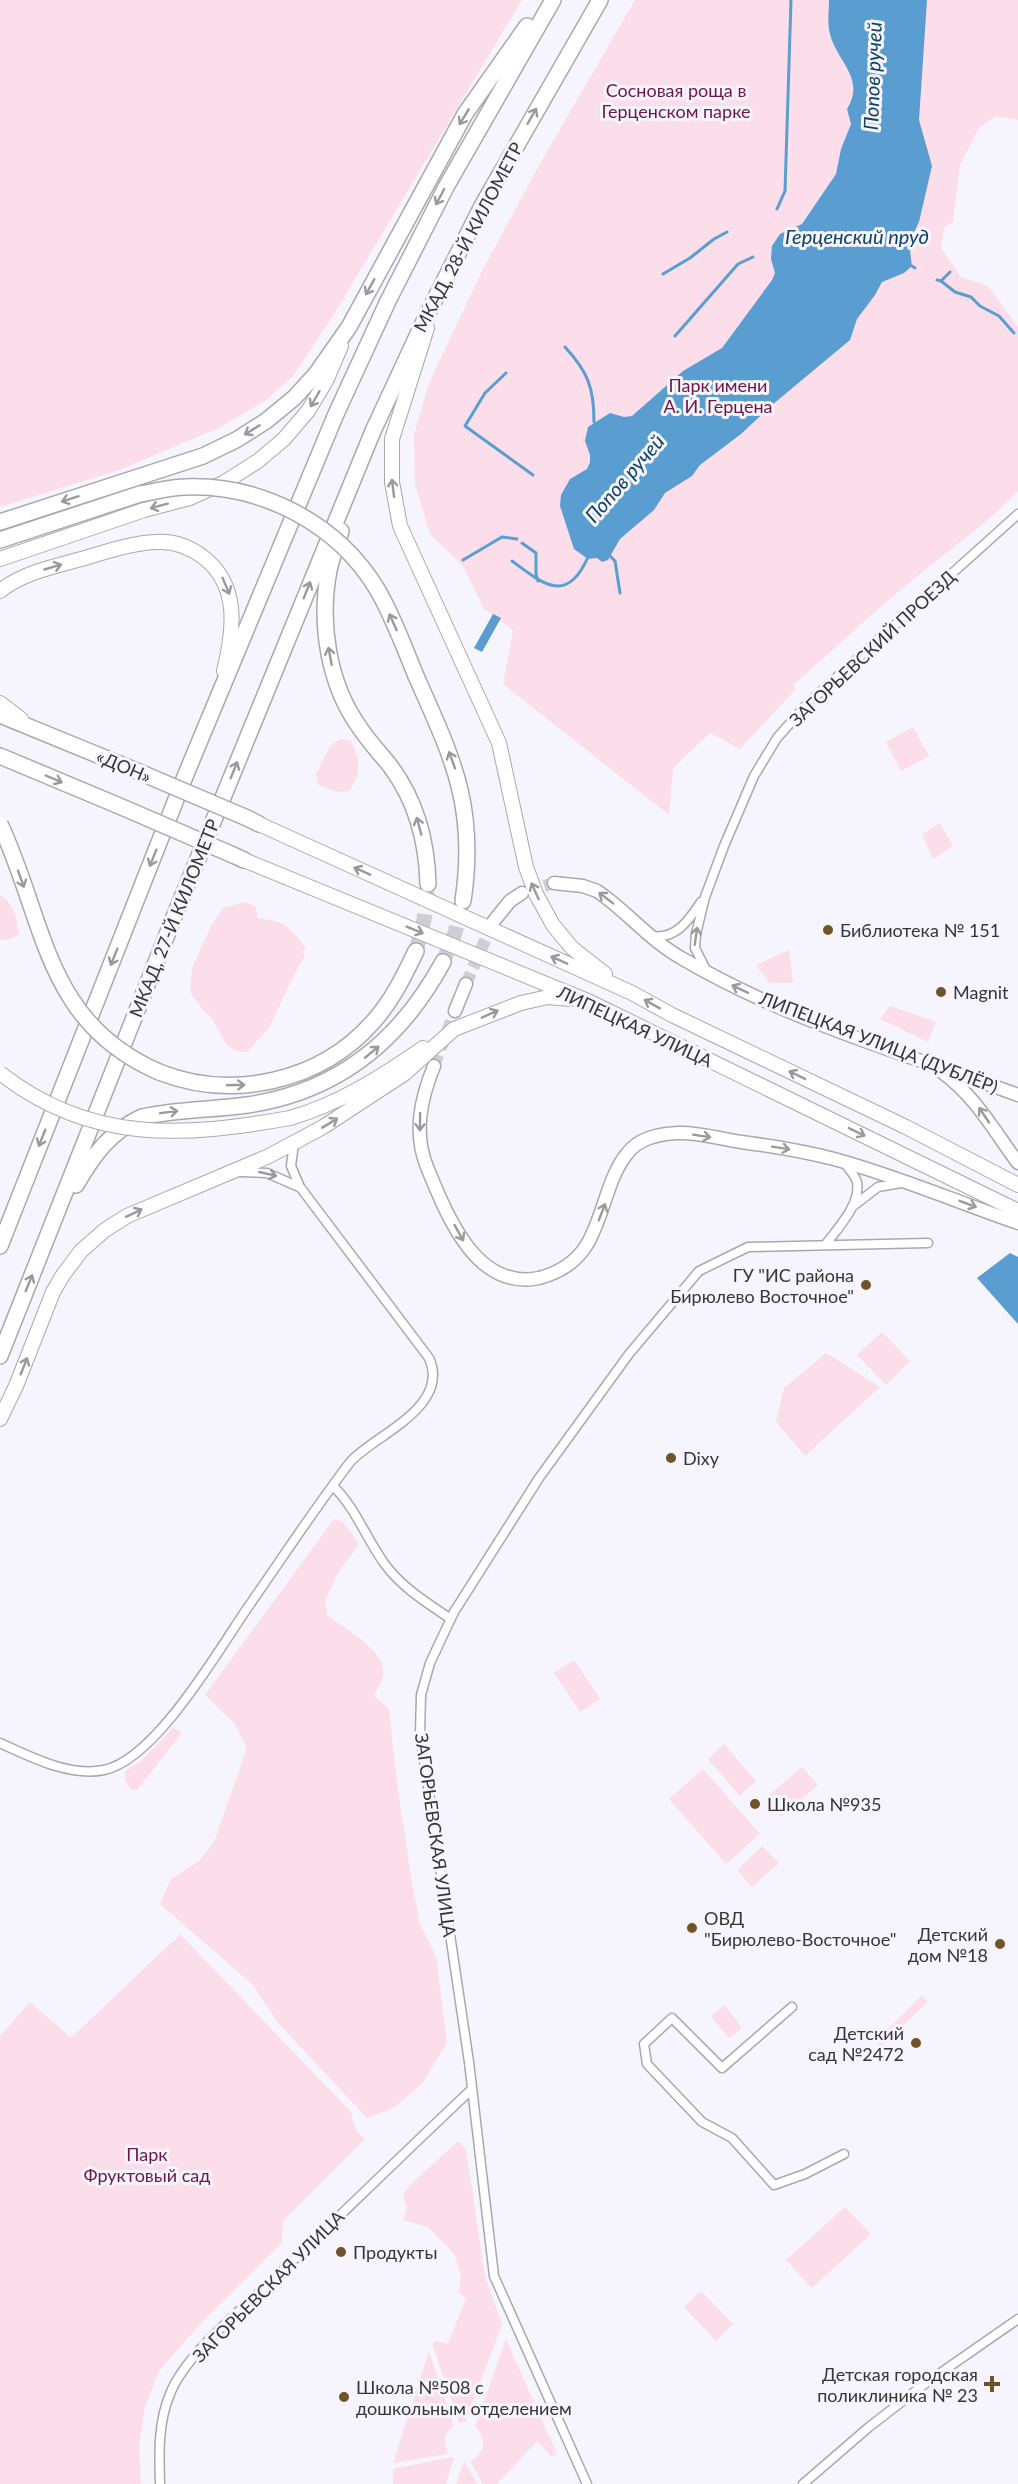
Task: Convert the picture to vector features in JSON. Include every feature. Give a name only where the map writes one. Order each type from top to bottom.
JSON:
[{"type":"highway","points":[[0,522],[203,456],[236,440],[266,421],[294,398],[316,374],[349,327],[465,114],[546,0]]},
{"type":"highway","points":[[0,1245],[214,706],[313,466],[416,244],[474,136],[553,0]]},
{"type":"highway","name":"МКАД, 28-Й КИЛОМЕТР","points":[[351,482],[453,262],[510,156],[600,0]]},
{"type":"highway","points":[[373,431],[330,568],[326,605],[327,635],[335,678],[344,700],[360,728],[391,767],[409,796],[422,835],[428,884]]},
{"type":"highway","name":"МКАД, 27-Й КИЛОМЕТР","points":[[0,1356],[351,482]]},
{"type":"highway","points":[[0,540],[140,494],[184,487],[227,489],[267,500],[312,522],[358,563],[376,588],[450,754],[461,788],[468,848],[463,901]]},
{"type":"highway","name":"«ДОН»","points":[[0,715],[253,821]]},
{"type":"highway","points":[[0,756],[238,857]]},
{"type":"highway","points":[[0,824],[52,964],[69,996],[87,1019],[109,1041],[132,1058],[159,1072],[195,1083],[236,1086],[273,1081],[310,1068],[350,1044],[373,1023],[394,993],[416,951]]},
{"type":"highway","points":[[47,1237],[91,1159],[114,1133],[133,1121],[153,1114],[267,1102],[319,1085],[357,1063],[391,1035],[419,1002],[443,962]]},
{"type":"main road","points":[[453,262],[425,334],[392,440],[390,461],[394,503],[408,544],[499,743],[526,867],[536,894],[553,925],[572,948],[632,993]]},
{"type":"main road","points":[[0,559],[133,513],[190,498],[225,482],[258,461],[284,439],[308,411],[326,381],[349,327]]},
{"type":"main road","points":[[0,591],[20,578],[39,571],[134,544],[157,542],[177,544],[195,551],[219,572],[231,600],[232,618],[228,655],[214,706]]},
{"type":"main road","points":[[0,703],[32,728]]},
{"type":"main road","name":"ЛИПЕЦКАЯ УЛИЦА","points":[[253,821],[632,993],[672,1015],[906,1127],[1018,1185]]},
{"type":"main road","name":"ЛИПЕЦКАЯ УЛИЦА","points":[[238,857],[590,1002],[1018,1211]]},
{"type":"main road","points":[[0,1073],[34,1096],[75,1115],[136,1130],[212,1130],[308,1113],[386,1074],[454,1029],[503,1008],[549,997],[590,1002]]},
{"type":"main road","points":[[0,1419],[16,1386],[53,1292],[81,1251],[105,1230],[127,1216],[233,1172],[294,1143],[378,1093],[421,1060],[454,1029]]},
{"type":"street","name":"ЗАГОРЬЕВСКИЙ ПРОЕЗД","points":[[705,897],[754,776],[777,738],[808,703],[1018,514]]},
{"type":"street","name":"ЛИПЕЦКАЯ УЛИЦА (ДУБЛЁР)","points":[[554,883],[583,886],[597,891],[648,935],[707,973],[796,1014],[1018,1095]]},
{"type":"street","points":[[493,922],[510,901],[522,893]]},
{"type":"street","points":[[648,935],[659,937],[676,932],[686,924],[705,897]]},
{"type":"street","points":[[705,897],[695,948],[707,973]]},
{"type":"street","points":[[455,1011],[466,984]]},
{"type":"street","points":[[915,1059],[942,1072],[963,1087],[1018,1163]]},
{"type":"street","points":[[434,1066],[423,1094],[419,1119],[424,1161],[449,1214],[477,1258],[495,1272],[517,1279],[535,1279],[551,1275],[578,1257],[595,1228],[620,1164],[636,1145],[647,1138],[680,1133],[793,1150],[844,1162],[1018,1223]]},
{"type":"street","points":[[0,1743],[29,1756],[77,1770],[106,1770],[133,1755],[155,1735],[189,1694],[333,1486],[360,1452],[415,1413],[429,1391],[433,1371],[425,1352],[300,1187],[291,1166],[294,1143]]},
{"type":"street","points":[[826,1244],[852,1207],[857,1195],[856,1181],[844,1162]]},
{"type":"street","points":[[233,1172],[267,1173],[300,1187]]},
{"type":"street","points":[[852,1207],[878,1187],[892,1183],[909,1184]]},
{"type":"street","name":"ЗАГОРЬЕВСКАЯ УЛИЦА","points":[[160,2484],[159,2450],[162,2417],[169,2394],[178,2378],[218,2333],[472,2089],[420,1733],[421,1695],[430,1663],[451,1619],[539,1478],[629,1354],[699,1271],[748,1247],[928,1243]]},
{"type":"street","points":[[333,1486],[357,1518],[386,1566],[415,1595],[451,1619]]},
{"type":"street","points":[[792,2007],[722,2068],[672,2018],[644,2044],[647,2064],[702,2122],[732,2138],[774,2185],[805,2174],[843,2154]]},
{"type":"street","points":[[472,2089],[495,2276],[587,2484]]},
{"type":"street","points":[[802,2484],[864,2431],[926,2383],[1018,2319]]},
{"type":"green space","points":[[0,0],[522,0],[334,314],[293,376],[266,400],[219,428],[119,470],[0,507]]},
{"type":"green space","name":"Парк имени А. И. Герцена","points":[[635,0],[1018,0],[1018,120],[996,116],[979,128],[960,165],[953,222],[944,227],[941,248],[961,277],[988,286],[1018,327],[1018,491],[983,524],[891,598],[793,685],[796,689],[740,749],[710,733],[673,768],[669,815],[503,684],[513,630],[484,609],[463,566],[430,534],[415,484],[414,435],[429,383],[483,269],[541,162]]},
{"type":"green space","points":[[913,727],[929,756],[901,771],[886,742]]},
{"type":"green space","points":[[340,739],[351,741],[356,754],[358,772],[349,791],[338,792],[318,785],[316,774],[331,745]]},
{"type":"green space","points":[[940,823],[953,846],[933,859],[922,834]]},
{"type":"green space","points":[[0,895],[9,902],[16,917],[19,934],[11,939],[0,940]]},
{"type":"green space","points":[[246,902],[256,907],[258,918],[286,926],[305,947],[304,958],[269,1028],[247,1052],[236,1051],[227,1045],[211,1017],[190,992],[192,968],[211,926],[223,908]]},
{"type":"green space","points":[[789,950],[793,983],[770,983],[756,965]]},
{"type":"green space","points":[[890,1006],[936,1022],[928,1042],[880,1019]]},
{"type":"green space","points":[[882,1332],[910,1361],[886,1385],[857,1355]]},
{"type":"green space","points":[[826,1353],[880,1387],[805,1456],[776,1422],[784,1388]]},
{"type":"green space","points":[[334,1519],[343,1522],[359,1544],[338,1573],[325,1600],[327,1615],[364,1642],[380,1660],[383,1669],[382,1679],[374,1696],[389,1709],[412,1883],[420,1924],[436,1956],[447,2043],[422,2084],[395,2107],[367,2118],[279,2024],[253,1985],[160,1904],[171,1879],[199,1861],[214,1842],[247,1748],[234,1723],[205,1695]]},
{"type":"green space","points":[[574,1660],[600,1699],[580,1712],[554,1673]]},
{"type":"green space","points":[[173,1728],[179,1730],[181,1734],[137,1790],[132,1790],[125,1781],[125,1771],[140,1762]]},
{"type":"green space","points":[[724,1744],[756,1781],[740,1796],[708,1759]]},
{"type":"green space","points":[[802,1767],[818,1785],[781,1817],[765,1799]]},
{"type":"green space","points":[[703,1769],[760,1834],[726,1864],[669,1799]]},
{"type":"green space","points":[[762,1846],[779,1863],[752,1887],[737,1870]]},
{"type":"green space","name":"Парк Фруктовый сад","points":[[180,1934],[351,2112],[356,2130],[365,2139],[283,2221],[282,2243],[204,2320],[159,2371],[145,2407],[139,2446],[141,2484],[0,2484],[0,2036],[30,2002],[71,2038]]},
{"type":"green space","points":[[922,1995],[928,2002],[881,2046],[875,2042]]},
{"type":"green space","points":[[725,2005],[742,2028],[729,2038],[711,2016]]},
{"type":"green space","points":[[457,2142],[461,2143],[466,2150],[485,2276],[502,2324],[466,2421],[459,2423],[433,2346],[435,2341],[448,2344],[466,2298],[459,2293],[461,2276],[455,2255],[428,2227],[403,2220],[407,2207],[403,2196],[408,2187]]},
{"type":"green space","points":[[845,2207],[871,2234],[812,2288],[786,2260]]},
{"type":"green space","points":[[701,2291],[733,2324],[716,2341],[684,2307]]},
{"type":"green space","points":[[506,2339],[557,2454],[552,2457],[537,2441],[497,2484],[483,2484],[470,2461],[479,2454],[483,2445],[482,2436],[475,2426]]},
{"type":"green space","points":[[429,2351],[454,2426],[445,2438],[448,2454],[393,2463]]},
{"type":"green space","points":[[454,2458],[446,2484],[393,2484],[393,2469]]},
{"type":"green space","points":[[464,2462],[478,2484],[456,2484]]},
{"type":"water","name":"Герценский пруд","points":[[829,0],[927,0],[919,120],[932,166],[919,222],[909,243],[912,266],[904,273],[882,282],[857,319],[850,340],[741,434],[700,465],[692,476],[665,493],[654,510],[620,539],[608,560],[602,562],[597,558],[588,559],[574,549],[560,506],[561,495],[570,479],[587,469],[590,462],[585,441],[588,427],[610,413],[624,417],[632,416],[683,371],[722,348],[772,280],[775,273],[771,259],[772,246],[780,234],[802,224],[836,174],[841,149],[851,124],[847,109],[853,88],[852,79],[830,34]]},
{"type":"water","points":[[493,614],[501,618],[482,652],[474,648]]},
{"type":"water","points":[[1010,1253],[1018,1257],[1018,1324],[977,1278]]},
{"type":"waterway","points":[[777,209],[785,191],[791,0]]},
{"type":"waterway","points":[[663,274],[727,232]]},
{"type":"waterway","points":[[675,336],[738,264],[753,257]]},
{"type":"waterway","points":[[937,280],[941,281],[950,272]]},
{"type":"waterway","points":[[941,281],[955,292],[971,297],[980,306],[999,316],[1014,333]]},
{"type":"waterway","points":[[565,347],[579,364],[588,381],[593,399],[594,422]]},
{"type":"waterway","points":[[506,373],[485,393],[465,426],[533,475]]},
{"type":"waterway","points":[[463,560],[502,537],[517,539]]},
{"type":"waterway","points":[[522,543],[536,553],[538,581]]},
{"type":"waterway","points":[[610,556],[615,561],[620,593]]},
{"type":"waterway","name":"Попов ручей","points":[[512,561],[534,577],[554,586],[572,581],[588,557]]},
{"type":"tunnel","points":[[527,891],[554,883]]},
{"type":"tunnel","points":[[416,951],[424,920],[428,884]]},
{"type":"tunnel","points":[[443,962],[455,933],[462,902]]},
{"type":"tunnel","points":[[466,984],[493,922]]},
{"type":"tunnel","points":[[434,1066],[455,1011]]},
{"type":"place","name":"Библиотека № 151","points":[[828,930]]},
{"type":"place","name":"Magnit","points":[[941,992]]},
{"type":"place","name":"ГУ \"ИС района Бирюлево Восточное\"","points":[[866,1285]]},
{"type":"place","name":"Dixy","points":[[671,1458]]},
{"type":"place","name":"Школа №935","points":[[755,1804]]},
{"type":"place","name":"ОВД \"Бирюлево-Восточное\"","points":[[692,1928]]},
{"type":"place","name":"Детский дом №18","points":[[1000,1944]]},
{"type":"place","name":"Детский сад №2472","points":[[916,2043]]},
{"type":"place","name":"Продукты","points":[[341,2252]]},
{"type":"place","name":"Детская городская поликлиника № 23","points":[[992,2384]]},
{"type":"place","name":"Школа №508 с дошкольным отделением","points":[[344,2397]]},
{"type":"park label","name":"Сосновая роща в Герценском парке","points":[[676,100]]}]
